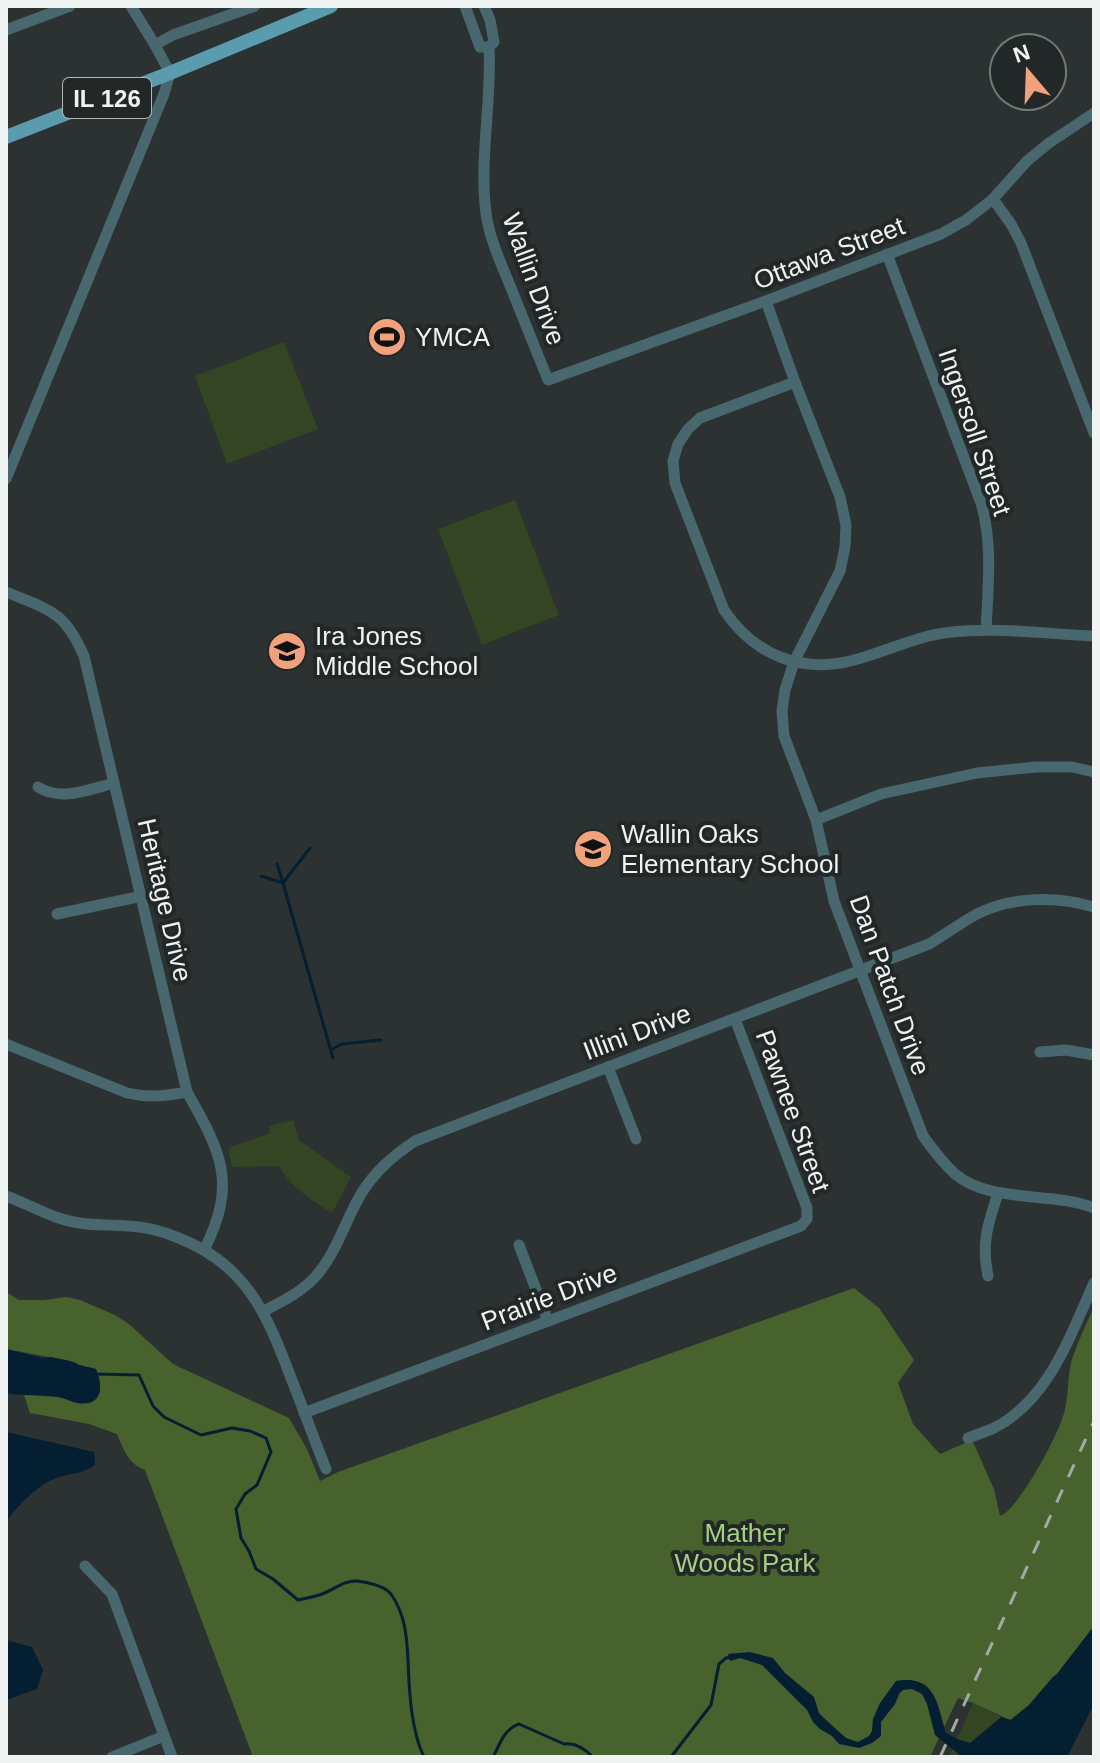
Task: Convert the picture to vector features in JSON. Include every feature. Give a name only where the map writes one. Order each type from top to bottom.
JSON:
[{"type":"main road","name":"IL 126","points":[[6,137],[331,6]]},
{"type":"street","points":[[6,30],[70,6]]},
{"type":"street","points":[[6,479],[170,73],[131,6]]},
{"type":"street","points":[[155,45],[173,35],[255,6]]},
{"type":"street","points":[[465,6],[480,47],[489,47]]},
{"type":"street","name":"Wallin Drive","points":[[484,6],[494,42],[489,47],[491,73],[484,176],[488,228],[548,380]]},
{"type":"street","name":"Ottawa Street","points":[[548,380],[941,234],[993,199],[1027,161],[1094,113]]},
{"type":"street","points":[[993,199],[1021,243],[1094,433]]},
{"type":"street","name":"Ingersoll Street","points":[[887,254],[981,503],[989,549],[986,630]]},
{"type":"street","name":"Dan Patch Drive","points":[[766,301],[840,497],[846,525],[840,571],[794,662],[782,711],[784,736],[816,820],[834,901],[859,971],[923,1136],[957,1176],[998,1193],[1075,1201],[1094,1208]]},
{"type":"street","points":[[795,382],[700,418],[678,444],[673,461],[675,483],[724,610],[736,628],[756,645],[794,662],[837,663],[920,637],[953,631],[1094,636]]},
{"type":"street","name":"Heritage Drive","points":[[6,592],[52,611],[66,622],[84,656],[187,1092],[213,1138],[220,1162],[223,1187],[221,1207],[204,1250]]},
{"type":"street","points":[[816,820],[881,794],[977,773],[1036,767],[1072,767],[1094,772]]},
{"type":"street","points":[[38,787],[46,793],[61,795],[114,783]]},
{"type":"street","points":[[57,914],[142,896]]},
{"type":"street","name":"Illini Drive","points":[[264,1311],[290,1297],[314,1278],[331,1257],[361,1194],[376,1172],[415,1141],[929,944],[978,914],[999,906],[1052,900],[1094,907]]},
{"type":"street","name":"Pawnee Street","points":[[735,1019],[807,1208],[807,1219]]},
{"type":"street","points":[[6,1044],[127,1093],[160,1097],[187,1092]]},
{"type":"street","points":[[1040,1052],[1066,1050],[1094,1055]]},
{"type":"street","points":[[608,1067],[636,1139]]},
{"type":"street","points":[[988,1276],[984,1257],[985,1236],[998,1193]]},
{"type":"street","points":[[6,1196],[53,1216],[79,1223],[129,1226],[177,1237],[204,1250],[230,1269],[264,1311],[326,1469]]},
{"type":"street","name":"Prairie Drive","points":[[304,1413],[801,1226],[807,1219]]},
{"type":"street","points":[[519,1245],[548,1321]]},
{"type":"street","points":[[968,1438],[994,1428],[1037,1392],[1061,1354],[1094,1283]]},
{"type":"street","points":[[85,1566],[112,1594],[172,1757]]},
{"type":"street","points":[[112,1757],[164,1736]]},
{"type":"green space","points":[[284,342],[318,429],[227,464],[195,376]]},
{"type":"green space","points":[[515,500],[559,615],[482,645],[438,529]]},
{"type":"green space","points":[[293,1120],[299,1140],[351,1177],[332,1213],[296,1187],[279,1166],[232,1167],[228,1148],[270,1133],[269,1126]]},
{"type":"green space","name":"Mather Woods Park","points":[[854,1288],[879,1308],[914,1360],[898,1383],[913,1424],[940,1454],[972,1440],[994,1489],[1000,1516],[1008,1511],[1027,1486],[1061,1423],[1072,1359],[1094,1307],[1094,1626],[1057,1674],[1029,1705],[1010,1720],[958,1698],[930,1757],[253,1757],[145,1470],[124,1451],[117,1434],[89,1424],[30,1413],[24,1395],[58,1397],[85,1403],[100,1393],[96,1369],[6,1349],[6,1292],[19,1300],[66,1297],[80,1300],[129,1324],[173,1364],[289,1418],[307,1449],[320,1481]]},
{"type":"green space","points":[[973,1703],[1001,1717],[963,1757],[949,1757]]},
{"type":"water","points":[[6,1349],[96,1369],[100,1382],[99,1394],[92,1402],[77,1403],[52,1396],[6,1393]]},
{"type":"water","points":[[6,1432],[94,1452],[95,1465],[59,1477],[36,1490],[6,1522]]},
{"type":"water","points":[[1094,1626],[1094,1704],[1067,1757],[962,1757],[935,1735],[922,1694],[912,1689],[899,1694],[881,1722],[881,1736],[872,1743],[859,1748],[839,1744],[813,1722],[807,1710],[762,1665],[740,1658],[730,1661],[728,1654],[750,1652],[773,1658],[785,1673],[814,1697],[819,1713],[826,1720],[846,1738],[858,1742],[869,1736],[880,1703],[896,1681],[919,1682],[933,1694],[946,1733],[970,1743],[1001,1717],[1011,1720],[1029,1705]]},
{"type":"water","points":[[6,1640],[32,1647],[43,1670],[37,1689],[6,1700]]},
{"type":"waterway","points":[[310,848],[283,883],[333,1058]]},
{"type":"waterway","points":[[277,864],[283,883]]},
{"type":"waterway","points":[[261,876],[283,883]]},
{"type":"waterway","points":[[331,1050],[342,1044],[381,1040]]},
{"type":"waterway","points":[[96,1374],[139,1375],[153,1406],[164,1417],[201,1435],[232,1428],[266,1438],[271,1452],[257,1485],[245,1494],[236,1509],[241,1538],[256,1569],[298,1600],[352,1581],[376,1585],[391,1594],[404,1626],[412,1710],[424,1757]]},
{"type":"waterway","points":[[671,1757],[711,1705],[719,1664],[733,1657]]},
{"type":"waterway","points":[[493,1757],[506,1733],[519,1724],[564,1744],[580,1747],[593,1757]]},
{"type":"railway","points":[[940,1757],[1094,1421]]},
{"type":"place","name":"YMCA","points":[[387,337]]},
{"type":"place","name":"Ira Jones Middle School","points":[[287,651]]},
{"type":"place","name":"Wallin Oaks Elementary School","points":[[593,849]]}]
